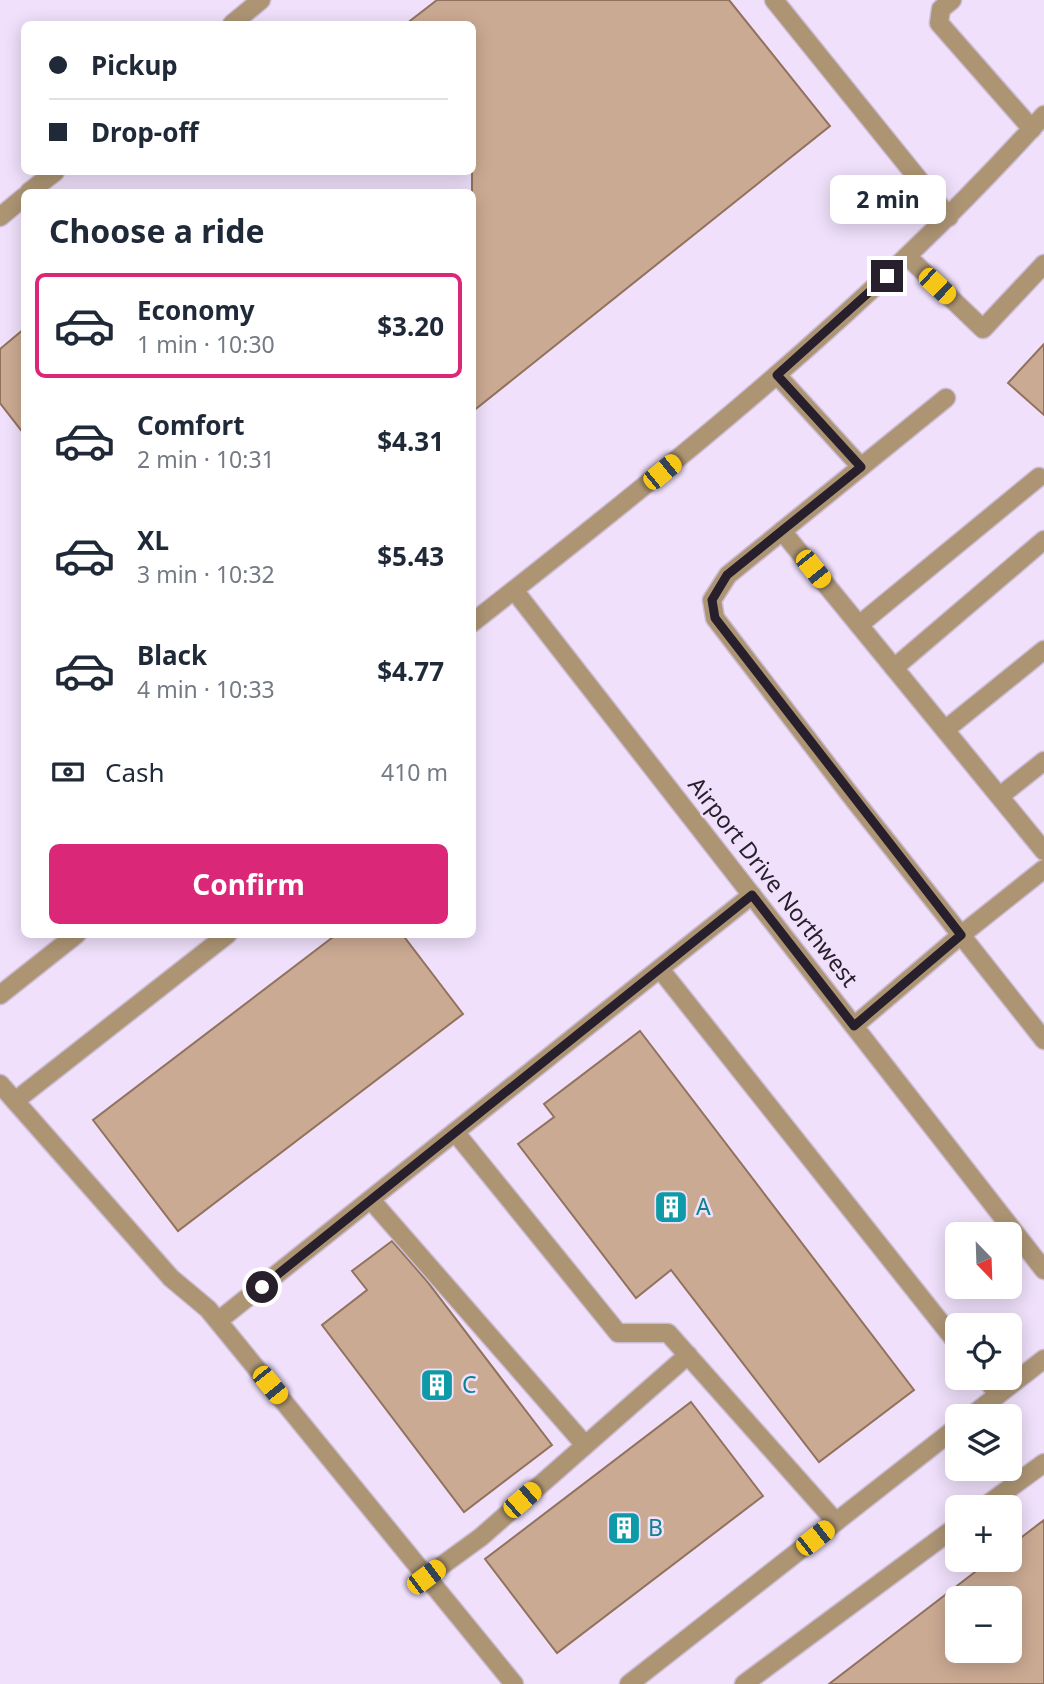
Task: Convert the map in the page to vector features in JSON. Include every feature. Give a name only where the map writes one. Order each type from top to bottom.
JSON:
[{"type":"street","points":[[236,21],[261,0]]},
{"type":"street","points":[[774,0],[949,217]]},
{"type":"street","points":[[476,620],[704,439],[777,375],[908,257],[1038,122],[939,23],[940,9],[952,0]]},
{"type":"street","points":[[33,189],[51,175]]},
{"type":"street","points":[[0,217],[21,200]]},
{"type":"street","points":[[908,257],[984,329],[1044,264]]},
{"type":"street","points":[[777,375],[861,467]]},
{"type":"street","points":[[946,398],[727,575],[712,600],[715,618],[1044,1040]]},
{"type":"street","points":[[859,625],[1039,477]]},
{"type":"street","points":[[782,531],[1044,851]]},
{"type":"street","points":[[894,668],[1044,540]]},
{"type":"street","name":"Airport Drive Northwest","points":[[514,590],[1044,1270]]},
{"type":"street","points":[[945,730],[1044,650]]},
{"type":"street","points":[[1000,796],[1044,761]]},
{"type":"street","points":[[854,1026],[1044,869]]},
{"type":"street","points":[[218,1321],[752,895]]},
{"type":"street","points":[[0,995],[72,938]]},
{"type":"street","points":[[15,1101],[223,938]]},
{"type":"street","points":[[660,969],[945,1328]]},
{"type":"street","points":[[0,1084],[171,1278],[218,1321],[514,1684]]},
{"type":"street","points":[[455,1132],[618,1332],[668,1333],[836,1522]]},
{"type":"street","points":[[371,1200],[585,1445]]},
{"type":"street","points":[[426,1577],[481,1537],[688,1355]]},
{"type":"street","points":[[987,1404],[1044,1359]]},
{"type":"street","points":[[995,1390],[999,1395]]},
{"type":"street","points":[[629,1684],[945,1436]]},
{"type":"street","points":[[1000,1495],[1044,1463]]},
{"type":"street","points":[[744,1684],[945,1536]]},
{"type":"building","points":[[437,0],[729,0],[830,126],[476,409],[476,189],[472,189],[472,175],[476,175],[476,21],[410,21]]},
{"type":"building","points":[[21,332],[21,430],[0,403],[0,349]]},
{"type":"building","points":[[1044,344],[1044,415],[1008,383]]},
{"type":"building","points":[[332,938],[405,938],[463,1014],[178,1231],[93,1120]]},
{"type":"building","name":"A","points":[[640,1031],[914,1390],[819,1462],[671,1270],[636,1298],[518,1144],[554,1117],[544,1104]]},
{"type":"building","name":"C","points":[[392,1241],[426,1280],[552,1445],[464,1512],[322,1325],[367,1290],[352,1271]]},
{"type":"building","name":"B","points":[[691,1402],[763,1496],[557,1653],[485,1559]]},
{"type":"building","points":[[1044,1520],[1044,1684],[829,1684],[945,1595],[945,1663],[1022,1663],[1022,1586],[957,1586],[975,1572],[1022,1572],[1022,1537]]},
{"type":"place","name":"A","points":[[671,1207]]},
{"type":"place","name":"C","points":[[437,1385]]},
{"type":"place","name":"B","points":[[624,1528]]},
{"type":"route","points":[[262,1287],[752,895],[854,1026],[961,935],[855,802],[715,618],[712,600],[727,575],[861,467],[777,375],[887,276]]}]
